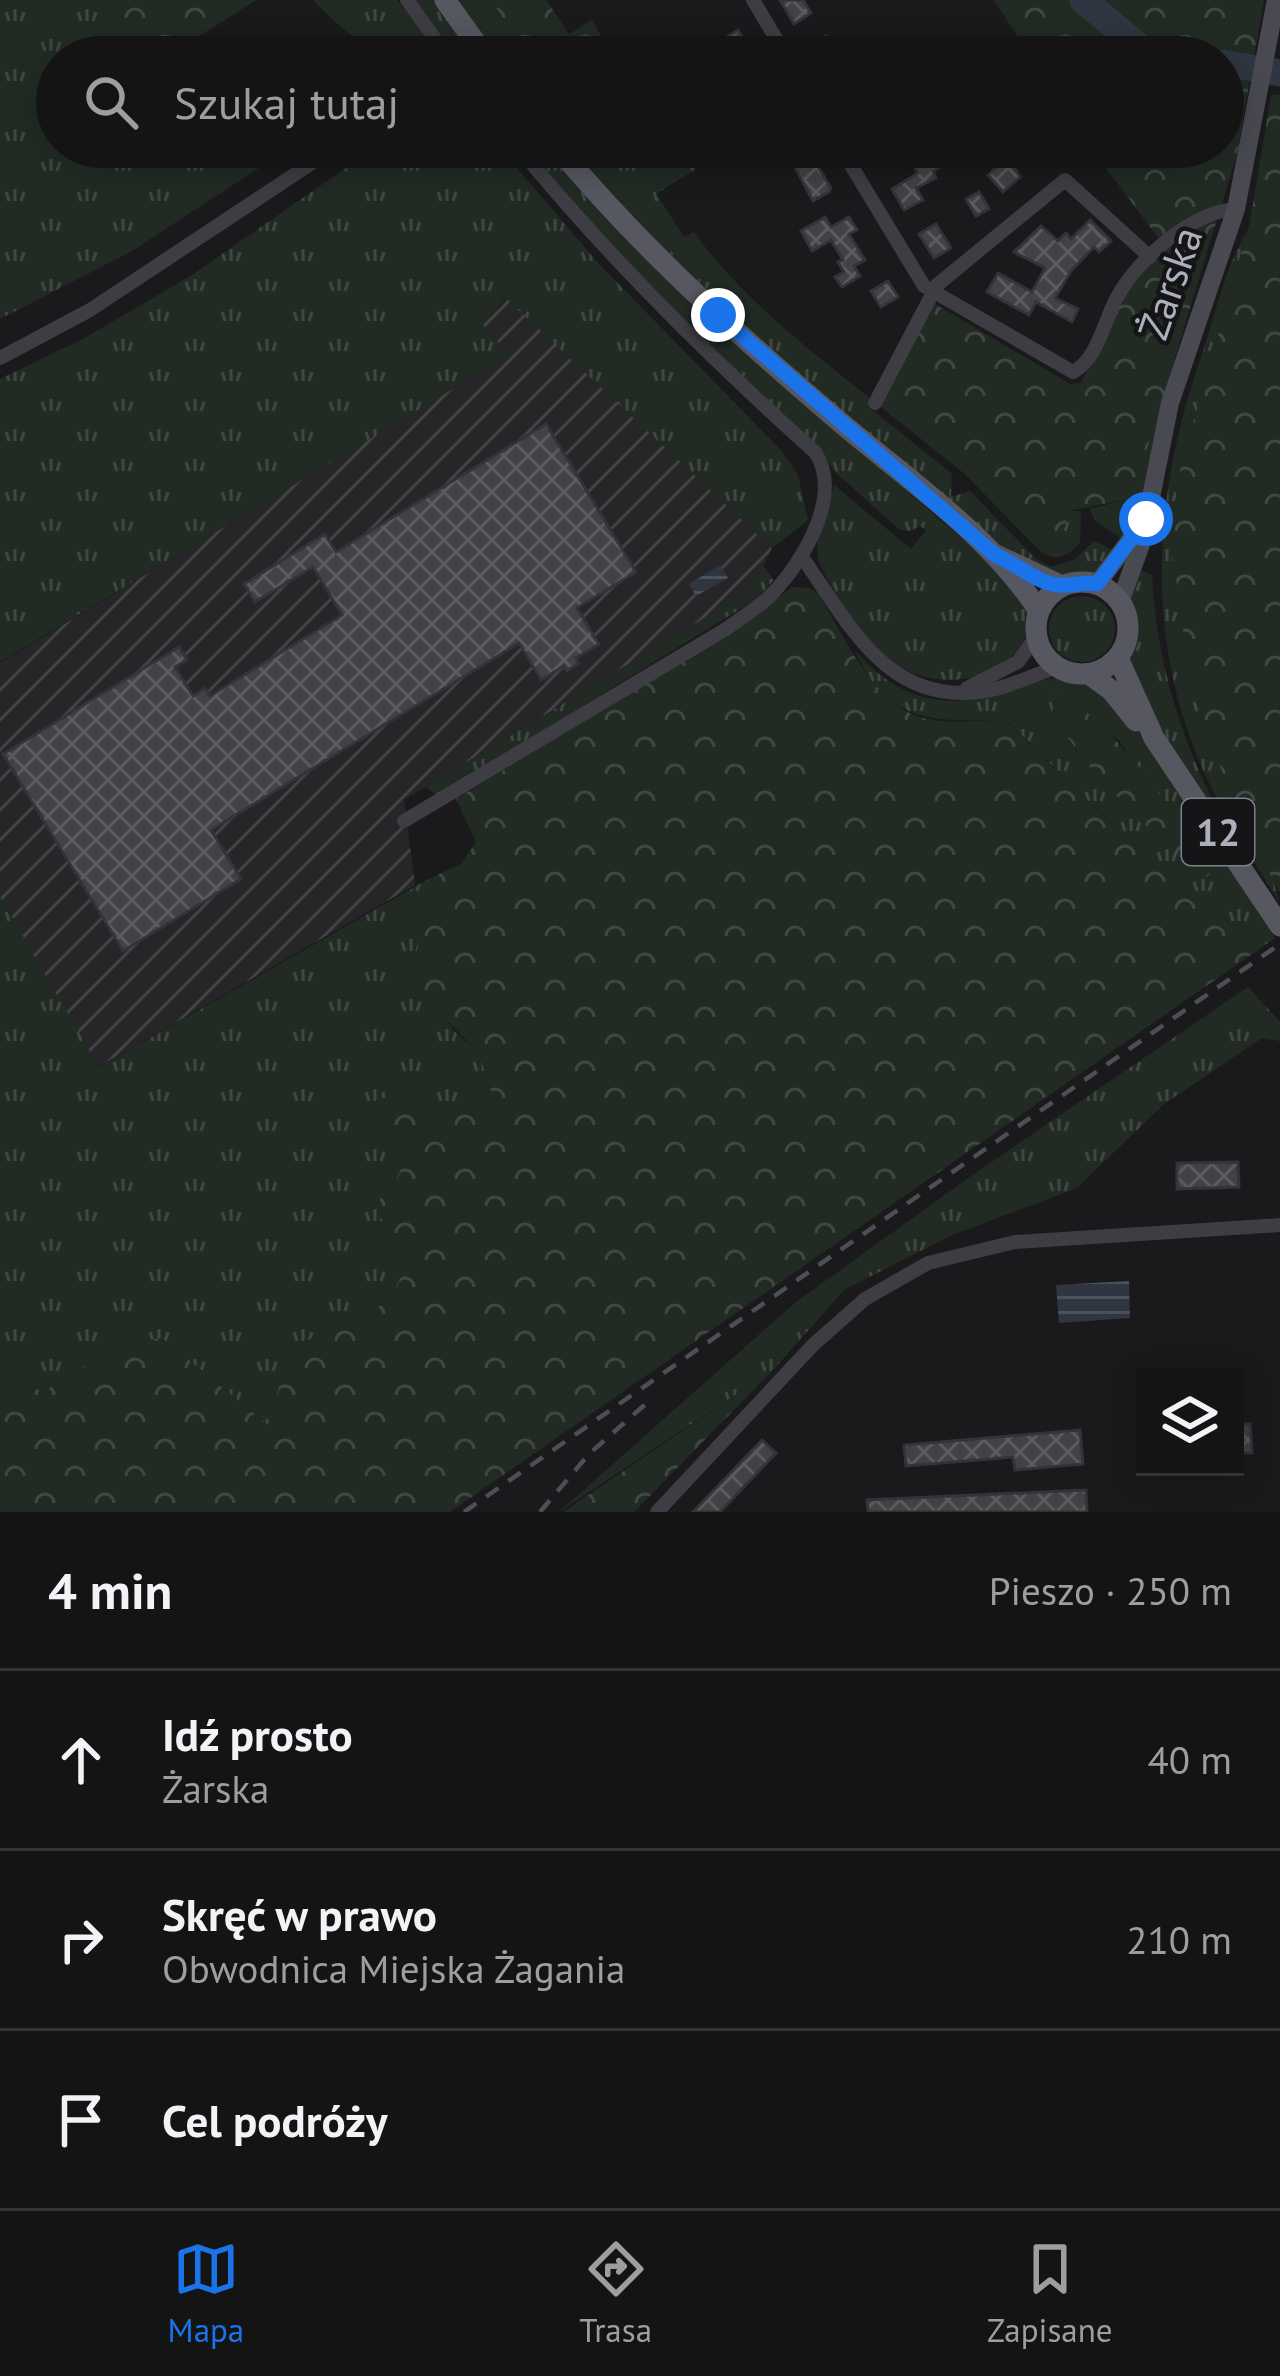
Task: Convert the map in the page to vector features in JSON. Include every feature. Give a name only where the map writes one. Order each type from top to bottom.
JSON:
[{"type":"main road","points":[[446,0],[472,36]]},
{"type":"main road","points":[[576,168],[686,286],[995,555],[1039,611]]},
{"type":"main road","points":[[995,555],[1062,586]]},
{"type":"main road","points":[[1120,602],[1097,584],[1062,586],[1039,611],[1036,634],[1043,653],[1058,667],[1089,674],[1111,690],[1154,738]]},
{"type":"main road","name":"12","points":[[1120,602],[1128,636],[1118,658],[1154,738],[1280,926]]},
{"type":"main road","points":[[1089,674],[1118,658]]},
{"type":"street","points":[[407,0],[433,36]]},
{"type":"street","points":[[753,0],[774,36]]},
{"type":"street","name":"Żarska","points":[[1120,602],[1142,542],[1170,403],[1236,209],[1276,0]]},
{"type":"street","points":[[0,358],[90,310],[304,168]]},
{"type":"street","points":[[404,821],[726,629],[769,597],[802,557],[826,494],[820,460],[642,286],[536,168]]},
{"type":"street","points":[[852,168],[917,278],[931,293],[1073,372],[1089,358],[1121,290],[1150,257],[1208,215],[1236,209]]},
{"type":"street","points":[[874,403],[931,293],[1065,180],[1150,257]]},
{"type":"street","name":"Żarska","points":[[1097,584],[1146,519]]},
{"type":"street","points":[[802,557],[859,640],[892,673],[926,688],[985,692],[1058,667]]},
{"type":"street","points":[[963,690],[1018,662],[1036,634]]},
{"type":"street","points":[[657,1512],[812,1345],[865,1299],[928,1263],[1015,1242],[1280,1225]]},
{"type":"shaded area","points":[[507,298],[772,548],[751,590],[404,800],[415,885],[98,1067],[0,897],[0,663],[508,355],[482,324]]},
{"type":"shaded area","points":[[720,565],[728,578],[696,596],[689,584]]},
{"type":"shaded area","points":[[1129,1281],[1130,1318],[1059,1323],[1056,1285]]},
{"type":"green space","points":[[0,0],[99,0],[128,36],[36,36],[36,168],[259,168],[132,251],[0,319]]},
{"type":"green space","points":[[99,0],[256,0],[199,36],[128,36]]},
{"type":"green space","points":[[313,0],[397,0],[426,36],[353,36]]},
{"type":"green space","points":[[413,0],[435,0],[462,36],[440,36]]},
{"type":"green space","points":[[455,0],[491,0],[515,36],[482,36]]},
{"type":"green space","points":[[491,0],[546,0],[569,34],[592,20],[601,36],[515,36]]},
{"type":"green space","points":[[994,0],[1264,0],[1244,114],[1244,36],[1017,36]]},
{"type":"green space","points":[[1271,95],[1280,95],[1280,893],[1233,804],[1204,720],[1187,659],[1173,557],[1177,480],[1250,222]]},
{"type":"green space","points":[[346,168],[517,168],[598,263],[780,449],[798,475],[808,520],[772,548],[506,298],[482,324],[509,355],[0,662],[0,379],[83,339],[192,275]]},
{"type":"green space","points":[[542,168],[568,168],[791,391],[988,561],[1029,606],[1028,630],[1019,649],[1004,664],[985,674],[940,679],[898,665],[873,644],[841,603],[818,560],[817,542],[834,485],[911,549],[926,530],[920,526],[900,530],[836,473],[815,444],[612,248]]},
{"type":"green space","points":[[589,168],[697,168],[656,194],[684,237],[694,232],[754,301],[871,399],[872,410],[952,474],[951,497],[970,491],[1035,558],[1051,567],[1074,560],[1094,541],[1117,552],[1093,572],[1072,579],[1044,572],[1005,548],[868,434],[651,234]]},
{"type":"green space","points":[[1106,168],[1233,168],[1132,498],[1069,511],[1060,536],[1035,546],[965,474],[880,406],[935,304],[1070,384],[1081,383],[1119,305],[1163,244]]},
{"type":"green space","points":[[1247,232],[1177,480],[1173,557],[1187,659],[1204,720],[1233,804],[1269,867],[1280,903],[1210,785],[1188,732],[1164,624],[1162,569],[1173,460],[1222,289]]},
{"type":"green space","points":[[1166,382],[1143,495],[1124,540],[1095,521],[1090,509],[1132,498]]},
{"type":"green space","points":[[1069,511],[1081,511],[1080,542],[1063,556],[1047,555],[1035,546],[1060,536]]},
{"type":"green space","points":[[763,566],[774,580],[755,600],[437,795],[426,787],[751,590]]},
{"type":"green space","points":[[1137,568],[1152,575],[1161,649],[1179,719],[1240,853],[1157,728],[1127,660],[1135,634],[1129,602]]},
{"type":"green space","points":[[792,587],[810,588],[818,594],[863,669],[892,702],[928,719],[1005,720],[1193,903],[1244,930],[1258,950],[450,1512],[0,1512],[0,1387],[46,1390],[125,1343],[162,1338],[268,1425],[285,1366],[306,1341],[370,1315],[391,1296],[406,1268],[377,1203],[396,1180],[407,1154],[379,1122],[376,1100],[388,1090],[440,1106],[493,1098],[479,1053],[428,1001],[415,969],[427,880],[461,864],[476,842],[456,799],[741,627]]},
{"type":"green space","points":[[1082,596],[1106,605],[1115,629],[1106,653],[1082,662],[1058,653],[1049,629],[1058,605]]},
{"type":"green space","points":[[855,651],[892,683],[928,698],[961,700],[1049,679],[1075,679],[1100,690],[1140,734],[1275,938],[1258,950],[1244,930],[1193,903],[1006,720],[916,714],[898,706],[868,675]],"holes":[[[1052,709],[1118,739],[1157,794],[1198,875],[1075,750]]]},
{"type":"green space","points":[[1056,692],[1098,723],[1143,772],[1198,852],[1210,874],[1207,877],[1198,875],[1089,766],[1057,717],[1051,696]]},
{"type":"green space","points":[[427,880],[415,969],[453,1030],[479,1053],[493,1098],[440,1106],[388,1090],[380,1122],[407,1154],[396,1180],[377,1203],[406,1268],[391,1296],[370,1315],[306,1341],[285,1366],[269,1426],[200,1369],[125,1343],[46,1390],[0,1387],[0,897],[99,1067]]},
{"type":"green space","points":[[1248,987],[1280,1022],[1280,1041],[1262,1038],[1164,1104],[1077,1188],[952,1235],[844,1290],[774,1369],[559,1512],[796,1302]]},
{"type":"green space","points":[[774,1369],[634,1512],[563,1512]]},
{"type":"building","points":[[780,0],[803,0],[811,13],[794,24]]},
{"type":"building","points":[[795,168],[819,168],[831,188],[813,201]]},
{"type":"building","points":[[915,168],[938,168],[933,171],[936,178],[916,188],[923,200],[904,210],[892,189],[918,173]]},
{"type":"building","points":[[996,168],[1015,168],[1020,177],[1003,192],[988,175]]},
{"type":"building","points":[[979,192],[989,209],[976,216],[966,199]]},
{"type":"building","points":[[825,217],[831,227],[849,217],[857,230],[849,234],[865,260],[854,266],[860,276],[842,287],[835,277],[844,272],[838,262],[843,260],[831,240],[812,251],[801,231]]},
{"type":"building","points":[[1090,220],[1111,241],[1099,252],[1094,247],[1071,271],[1055,298],[1078,309],[1072,322],[1036,302],[1029,315],[987,292],[998,273],[1032,292],[1045,268],[1014,252],[1041,226],[1058,241],[1066,233],[1071,239]]},
{"type":"building","points":[[936,224],[951,248],[934,258],[919,234]]},
{"type":"building","points":[[888,281],[898,297],[881,307],[871,291]]},
{"type":"building","points":[[546,424],[636,572],[577,608],[599,644],[576,658],[579,663],[567,671],[564,666],[541,680],[519,643],[211,830],[241,879],[123,951],[3,754],[179,647],[187,660],[175,667],[193,696],[205,688],[210,696],[342,615],[313,567],[255,602],[244,584],[325,534],[336,552]]},
{"type":"building","points":[[1238,1162],[1239,1187],[1177,1189],[1177,1163]]},
{"type":"building","points":[[1244,1424],[1250,1424],[1252,1453],[1244,1453]]},
{"type":"building","points":[[1080,1430],[1083,1464],[1015,1470],[1013,1457],[906,1466],[904,1445]]},
{"type":"building","points":[[762,1440],[776,1453],[720,1512],[693,1512]]},
{"type":"building","points":[[1086,1490],[1087,1512],[868,1512],[867,1500]]},
{"type":"waterway","points":[[1083,0],[1126,36]]},
{"type":"waterway","points":[[1244,67],[1280,73]]},
{"type":"railway","points":[[464,1512],[1280,944]]},
{"type":"railway","points":[[540,1512],[589,1454],[649,1401]]},
{"type":"route","points":[[718,315],[995,555],[1042,580],[1062,586],[1097,584],[1146,519]]}]
